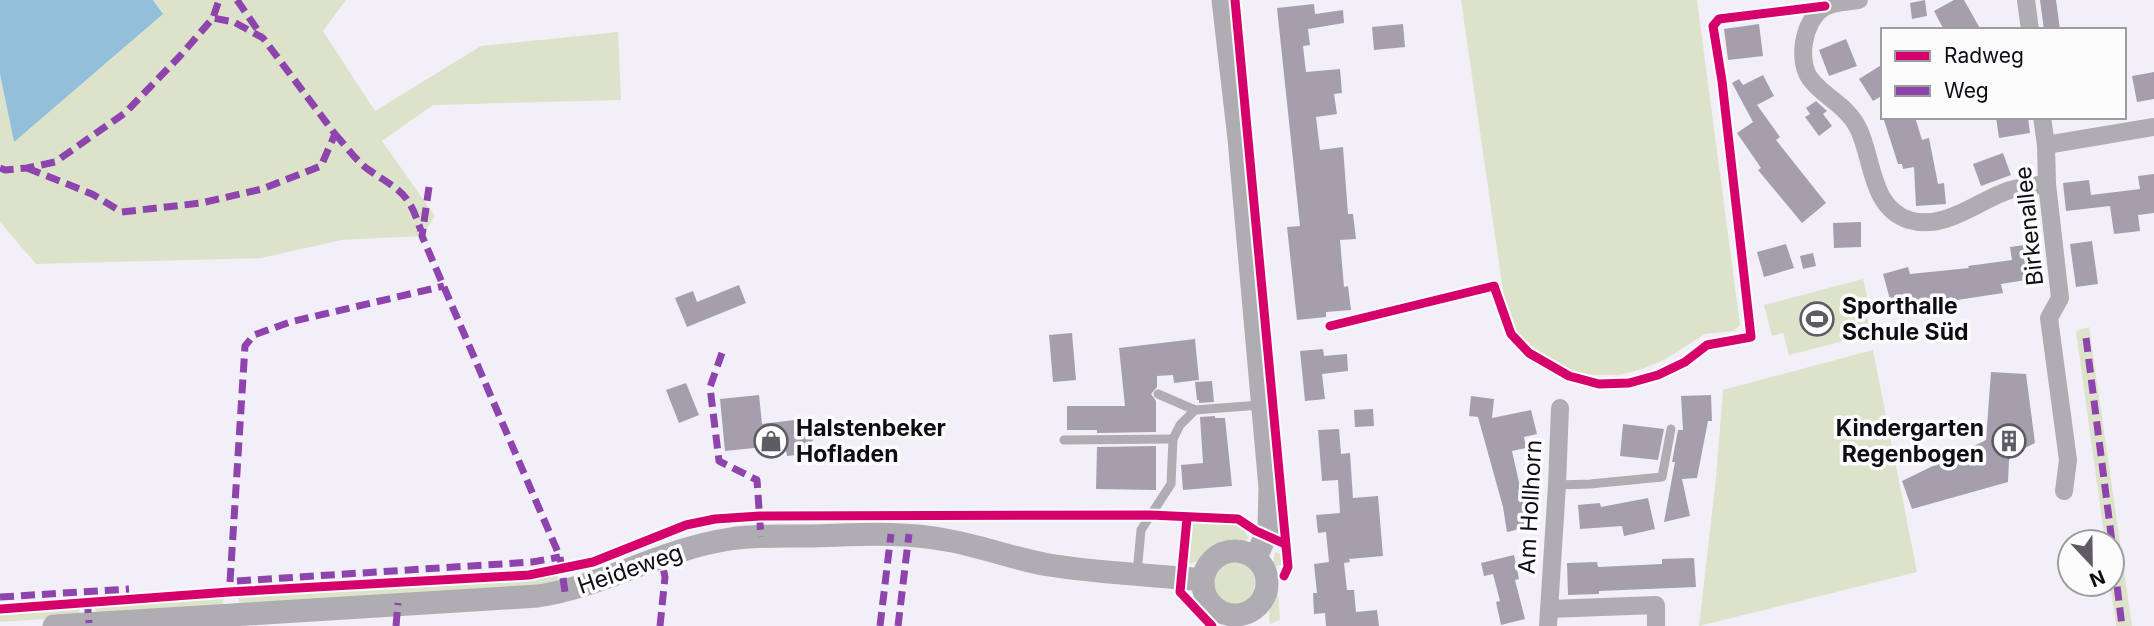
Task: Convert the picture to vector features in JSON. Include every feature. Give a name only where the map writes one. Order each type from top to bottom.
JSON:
[{"type":"street","points":[[1223,0],[1239,139],[1271,510],[1267,536],[1256,558]]},
{"type":"street","points":[[1859,0],[1825,6],[1816,13],[1806,34],[1803,51],[1805,67],[1809,78],[1854,120],[1877,188],[1894,211],[1910,220],[1940,220],[1950,218],[2010,190],[2047,184]]},
{"type":"street","points":[[2026,0],[2030,28]]},
{"type":"street","points":[[2042,119],[2046,145]]},
{"type":"street","name":"Birkenallee","points":[[2064,491],[2068,460],[2049,318],[2060,298],[2047,184],[2046,145],[2154,127]]},
{"type":"street","name":"Am Hollhorn","points":[[1560,408],[1549,617],[1656,605],[1656,626]]},
{"type":"street","name":"Heideweg","points":[[54,626],[538,596],[587,585],[703,545],[731,539],[761,537],[909,534],[950,540],[1012,558],[1052,566],[1202,580]]},
{"type":"street","points":[[1235,551],[1246,552],[1256,558],[1263,566],[1267,590],[1252,619],[1225,615],[1214,610],[1202,590],[1202,580],[1213,560],[1235,551]]},
{"type":"lane","points":[[1158,394],[1195,411],[1262,405]]},
{"type":"lane","points":[[1137,573],[1141,530],[1171,484],[1172,439],[1180,425],[1195,411]]},
{"type":"lane","points":[[1558,485],[1662,477],[1671,429]]},
{"type":"lane","points":[[1064,440],[1172,439]]},
{"type":"green space","points":[[153,0],[346,0],[323,31],[375,111],[481,46],[618,32],[621,100],[433,105],[382,141],[435,216],[422,236],[342,240],[261,258],[36,264],[0,222],[0,74],[14,141],[163,14]]},
{"type":"green space","points":[[1461,0],[1697,0],[1740,325],[1734,331],[1705,334],[1664,360],[1619,375],[1575,372],[1536,353],[1520,341],[1505,305]]},
{"type":"green space","name":"Sporthalle Schule Süd","points":[[1863,279],[1869,304],[1864,305],[1871,334],[1789,355],[1783,333],[1772,336],[1764,305]]},
{"type":"green space","points":[[2089,327],[2118,528],[2103,528],[2076,331]]},
{"type":"green space","points":[[1873,350],[1917,572],[1699,626],[1723,390]]},
{"type":"green space","points":[[1193,522],[1235,522],[1249,538],[1220,548],[1189,564]]},
{"type":"green space","points":[[1275,552],[1284,555],[1285,564],[1276,566],[1280,620],[1270,624],[1274,586]]},
{"type":"green space","points":[[1234,562],[1249,568],[1255,583],[1249,598],[1234,604],[1219,598],[1213,583],[1219,568]]},
{"type":"green space","points":[[558,574],[557,585],[244,607],[239,602],[239,597],[538,578]]},
{"type":"green space","points":[[2126,584],[2132,626],[2116,626],[2112,598],[2126,598]]},
{"type":"green space","points":[[224,598],[221,608],[98,616],[94,606]]},
{"type":"green space","points":[[81,607],[77,617],[0,622],[0,613]]},
{"type":"water","points":[[0,0],[153,0],[163,14],[14,142],[0,74]]},
{"type":"building","points":[[1925,0],[1927,16],[1912,19],[1910,3]]},
{"type":"building","points":[[1954,0],[1964,0],[1980,28],[1943,28],[1934,11]]},
{"type":"building","points":[[2040,0],[2056,0],[2060,28],[2044,28]]},
{"type":"building","points":[[1314,4],[1315,14],[1343,10],[1344,23],[1308,29],[1310,45],[1303,46],[1306,72],[1340,69],[1342,93],[1334,94],[1337,114],[1316,117],[1320,150],[1343,147],[1348,214],[1353,214],[1356,239],[1340,240],[1344,287],[1348,286],[1351,310],[1326,312],[1326,317],[1297,320],[1287,227],[1300,226],[1277,8]]},
{"type":"building","points":[[1403,24],[1405,47],[1374,50],[1372,27]]},
{"type":"building","points":[[1759,24],[1763,56],[1728,60],[1724,29]]},
{"type":"building","points":[[1846,39],[1857,66],[1829,76],[1819,50]]},
{"type":"building","points":[[1881,65],[1881,96],[1873,101],[1859,79]]},
{"type":"building","points":[[2154,72],[2154,99],[2137,102],[2132,76]]},
{"type":"building","points":[[1763,75],[1774,96],[1757,105],[1780,137],[1776,140],[1826,203],[1802,223],[1758,170],[1761,168],[1737,133],[1753,122],[1732,83],[1739,79],[1743,85]]},
{"type":"building","points":[[1816,101],[1827,111],[1823,114],[1832,126],[1819,136],[1805,117],[1810,114],[1806,108]]},
{"type":"building","points":[[1884,119],[1916,119],[1922,140],[1929,138],[1938,184],[1944,183],[1946,204],[1916,206],[1914,167],[1903,169],[1902,164],[1898,164]]},
{"type":"building","points":[[1996,119],[2028,119],[2030,133],[1999,138]]},
{"type":"building","points":[[2003,153],[2011,175],[1981,186],[1973,164]]},
{"type":"building","points":[[2154,174],[2154,213],[2138,215],[2140,231],[2114,234],[2110,206],[2066,211],[2063,183],[2089,180],[2091,195],[2140,189],[2138,176]]},
{"type":"building","points":[[1861,222],[1861,247],[1834,248],[1833,223]]},
{"type":"building","points":[[2092,241],[2098,284],[2076,287],[2070,244]]},
{"type":"building","points":[[2039,243],[2045,277],[2001,284],[2003,293],[1931,304],[1931,300],[1893,310],[1883,274],[1908,267],[1910,274],[2012,260],[2010,247]]},
{"type":"building","points":[[1786,244],[1794,268],[1764,277],[1757,252]]},
{"type":"building","points":[[1813,253],[1816,266],[1803,269],[1800,256]]},
{"type":"building","points":[[739,285],[746,303],[687,327],[675,298],[693,291],[697,302]]},
{"type":"building","points":[[1072,333],[1076,380],[1053,382],[1049,335]]},
{"type":"building","points":[[1195,339],[1199,380],[1174,383],[1173,375],[1157,376],[1157,387],[1151,394],[1156,401],[1156,432],[1097,433],[1097,430],[1067,430],[1067,406],[1125,406],[1119,348]]},
{"type":"building","points":[[1323,349],[1324,356],[1347,354],[1348,371],[1322,374],[1325,399],[1305,401],[1300,351]]},
{"type":"building","name":"Kindergarten Regenbogen","points":[[1991,372],[2026,374],[2035,443],[2013,454],[2009,460],[2008,482],[1912,509],[1902,481],[1986,440]]},
{"type":"building","points":[[1212,381],[1214,402],[1199,403],[1195,382]]},
{"type":"building","points":[[686,383],[699,415],[679,423],[666,390]]},
{"type":"building","points":[[759,395],[762,424],[810,418],[814,453],[787,456],[785,445],[725,451],[720,399]]},
{"type":"building","points":[[1711,395],[1712,421],[1708,421],[1697,478],[1682,479],[1690,516],[1664,522],[1678,430],[1683,430],[1681,396]]},
{"type":"building","points":[[1471,396],[1494,399],[1492,418],[1531,410],[1537,434],[1524,437],[1526,448],[1512,451],[1529,527],[1507,532],[1503,507],[1478,417],[1469,416]]},
{"type":"building","points":[[1373,409],[1374,426],[1355,427],[1354,410]]},
{"type":"building","points":[[1200,417],[1225,418],[1232,486],[1183,490],[1181,465],[1203,463]]},
{"type":"building","points":[[1623,424],[1664,429],[1658,460],[1620,456]]},
{"type":"building","points":[[1339,429],[1341,454],[1350,453],[1353,498],[1378,496],[1383,556],[1349,559],[1350,562],[1344,563],[1347,590],[1354,590],[1356,612],[1377,610],[1379,626],[1326,626],[1325,613],[1314,614],[1313,593],[1317,593],[1314,564],[1329,562],[1326,532],[1318,533],[1316,515],[1340,513],[1338,480],[1322,481],[1318,430]]},
{"type":"building","points":[[1156,446],[1156,490],[1096,489],[1097,447]]},
{"type":"building","points":[[1648,498],[1655,529],[1624,536],[1622,526],[1580,529],[1578,505],[1600,503],[1601,507]]},
{"type":"building","points":[[1514,555],[1519,579],[1515,580],[1525,619],[1501,625],[1496,602],[1500,601],[1493,574],[1484,576],[1481,563]]},
{"type":"building","points":[[1694,558],[1696,587],[1568,595],[1567,563],[1597,562],[1598,567],[1662,564],[1662,559]]},
{"type":"marked path","points":[[0,168],[27,168],[55,162],[125,113],[213,18],[219,0]]},
{"type":"marked path","points":[[237,0],[261,35]]},
{"type":"marked path","points":[[27,168],[92,194],[122,212],[201,203],[262,189],[321,166],[335,134],[263,38],[234,22],[213,18]]},
{"type":"marked path","points":[[335,134],[355,158],[402,194],[412,208],[421,231]]},
{"type":"marked path","points":[[429,187],[422,236],[560,557],[565,592]]},
{"type":"marked path","points":[[230,582],[245,346],[254,335],[290,322],[444,286]]},
{"type":"marked path","points":[[2086,338],[2110,528]]},
{"type":"marked path","points":[[722,353],[710,387],[719,461],[757,480],[761,537]]},
{"type":"marked path","points":[[880,626],[891,534]]},
{"type":"marked path","points":[[898,626],[909,534]]},
{"type":"marked path","points":[[237,581],[532,562],[560,557]]},
{"type":"marked path","points":[[660,626],[665,577],[661,558]]},
{"type":"marked path","points":[[0,597],[129,589]]},
{"type":"marked path","points":[[2119,598],[2122,626]]},
{"type":"marked path","points":[[87,599],[89,623]]},
{"type":"marked path","points":[[396,626],[398,603]]},
{"type":"cycle path","points":[[1235,0],[1288,567],[1284,576]]},
{"type":"cycle path","points":[[1330,326],[1494,286],[1511,334],[1529,353],[1569,376],[1599,384],[1629,383],[1658,375],[1685,362],[1707,345],[1751,337],[1722,81],[1713,26],[1719,19],[1825,6]]},
{"type":"cycle path","points":[[0,609],[229,592],[529,575],[593,562],[686,525],[715,519],[760,516],[1150,515],[1238,519],[1256,531],[1285,544]]},
{"type":"cycle path","points":[[1187,518],[1180,592],[1212,626]]},
{"type":"place","name":"Sporthalle Schule Süd","points":[[1817,319]]},
{"type":"place","name":"Halstenbeker Hofladen","points":[[771,441]]},
{"type":"place","name":"Kindergarten Regenbogen","points":[[2009,441]]}]
